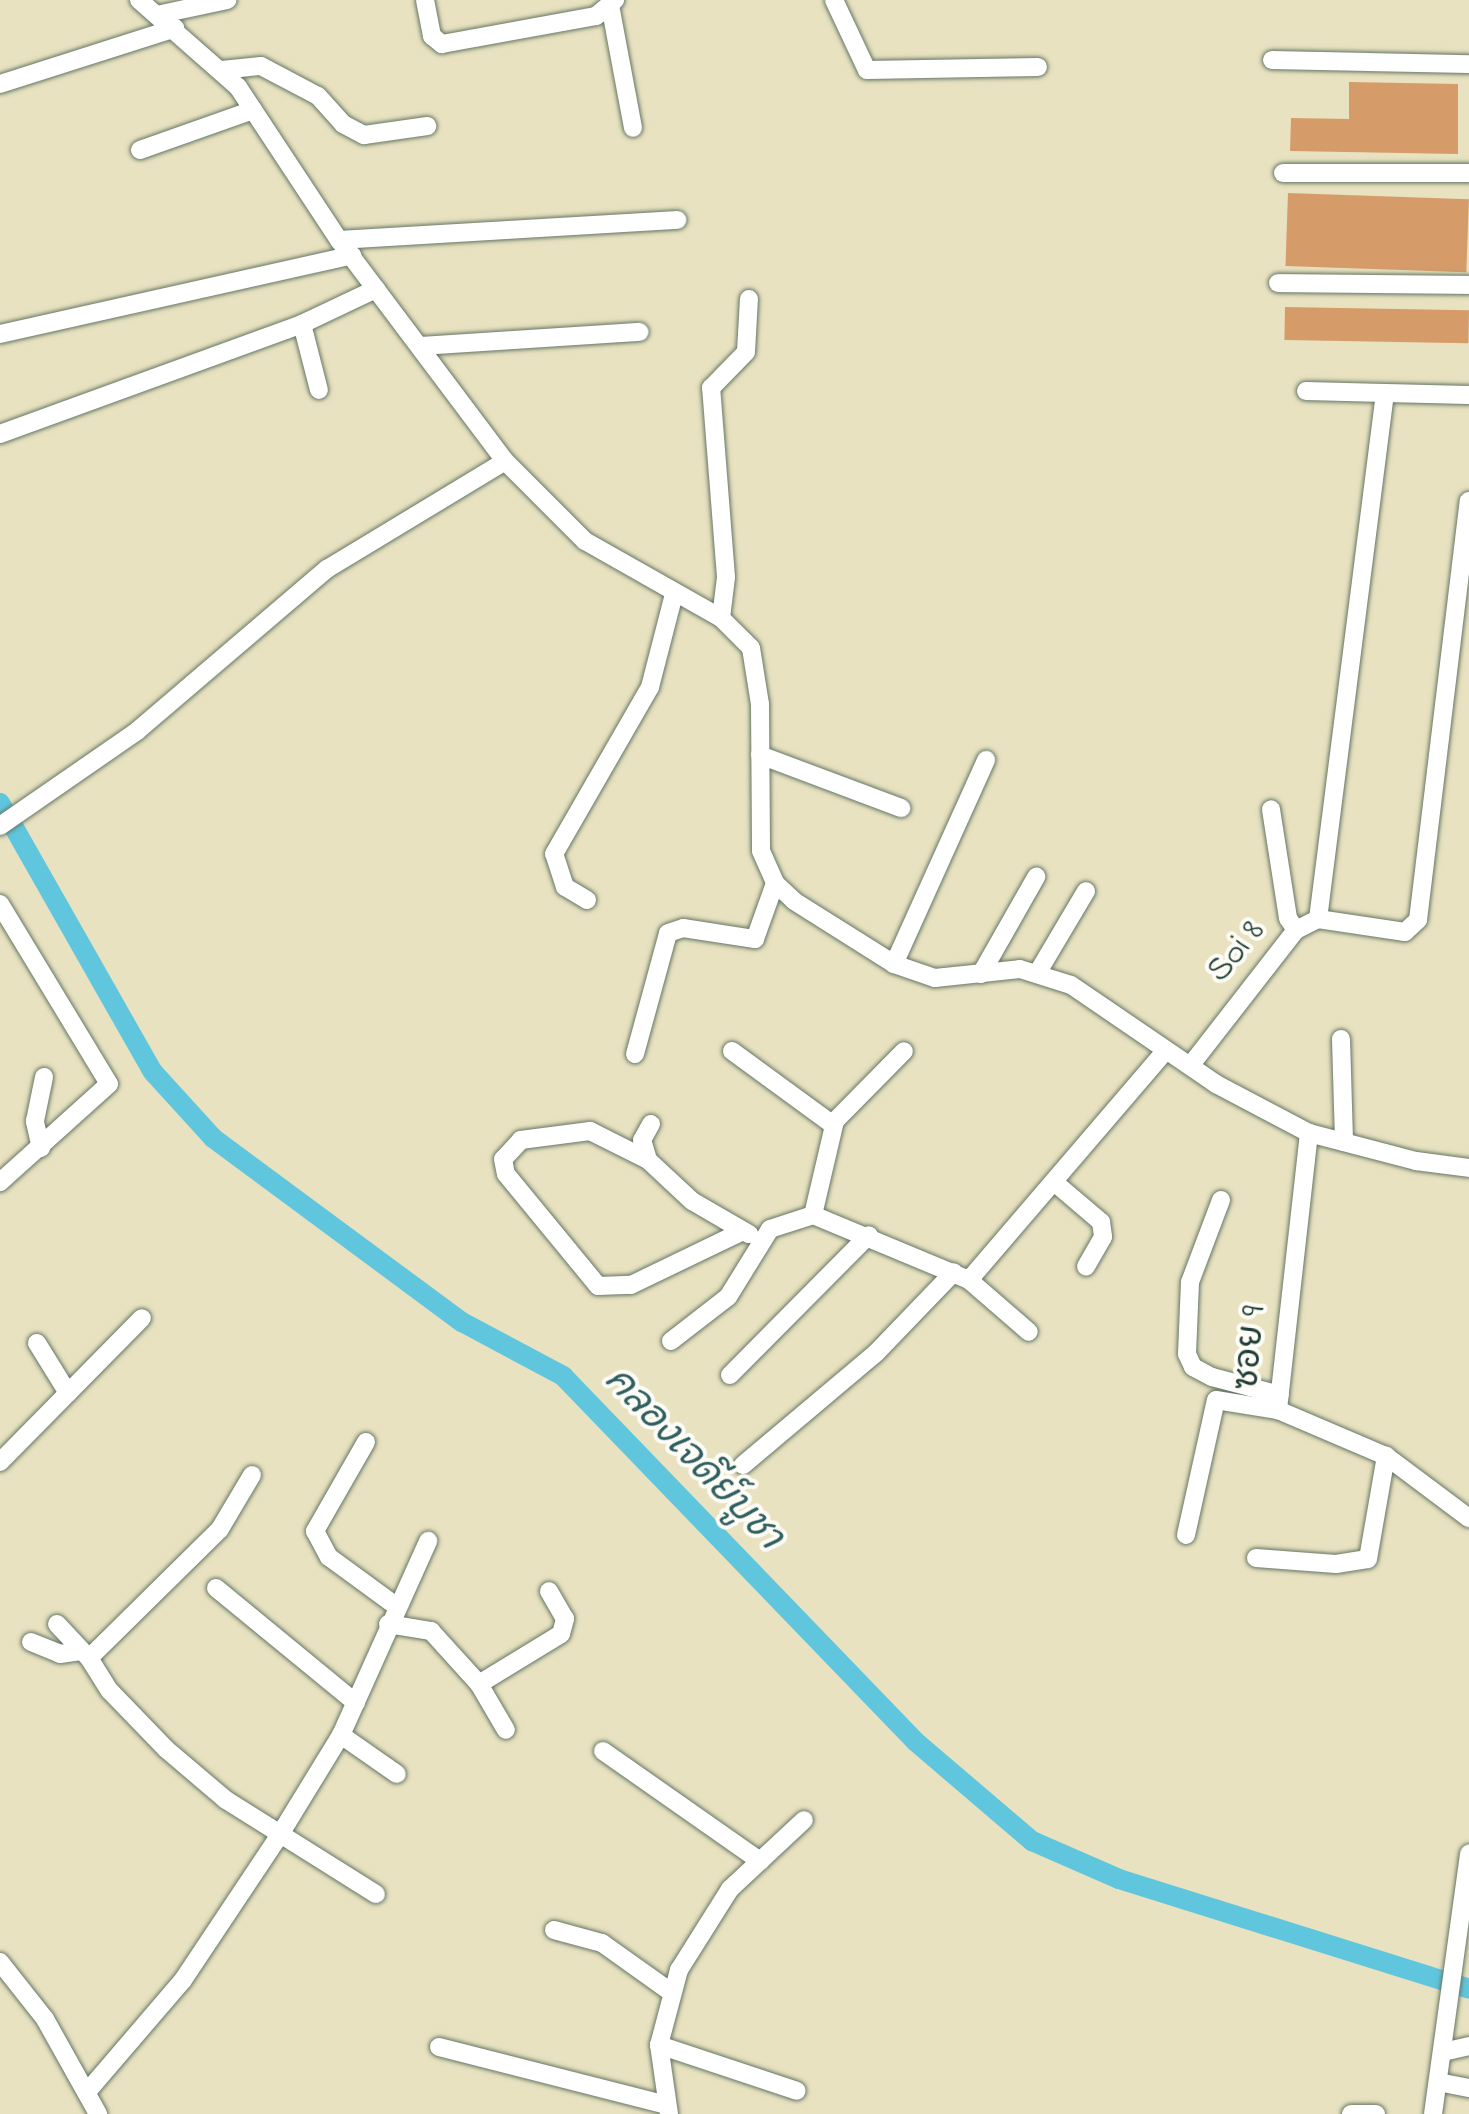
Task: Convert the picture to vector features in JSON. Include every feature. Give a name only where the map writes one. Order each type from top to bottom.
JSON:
[{"type":"street","points":[[138,0],[222,70],[340,240],[505,461],[585,541],[721,618],[756,661],[761,851],[775,882],[894,964],[935,978],[1038,972],[1071,985],[1165,1051],[1309,1133],[1469,1168]]},
{"type":"street","points":[[157,15],[227,0]]},
{"type":"street","points":[[425,0],[432,36],[442,44],[596,16],[612,2]]},
{"type":"street","points":[[834,0],[868,70],[1038,67]]},
{"type":"street","points":[[612,2],[633,128]]},
{"type":"street","points":[[0,84],[174,28]]},
{"type":"street","points":[[1272,60],[1469,64]]},
{"type":"street","points":[[222,70],[261,66],[318,96],[354,132],[427,126]]},
{"type":"street","points":[[140,150],[252,110]]},
{"type":"street","points":[[1284,173],[1469,173]]},
{"type":"street","points":[[340,240],[677,220]]},
{"type":"street","points":[[0,334],[352,255]]},
{"type":"street","points":[[1278,283],[1469,285]]},
{"type":"street","points":[[0,434],[302,324],[376,289]]},
{"type":"street","points":[[721,618],[727,599],[711,388],[746,352],[748,298]]},
{"type":"street","points":[[302,324],[319,390]]},
{"type":"street","points":[[422,346],[640,332]]},
{"type":"street","points":[[1306,391],[1469,395]]},
{"type":"street","points":[[1318,919],[1385,393]]},
{"type":"street","points":[[0,826],[137,731],[327,569],[505,461]]},
{"type":"street","points":[[1296,930],[1318,919],[1405,932],[1418,920],[1469,501]]},
{"type":"street","points":[[587,900],[565,887],[554,854],[650,687],[674,594]]},
{"type":"street","points":[[760,755],[900,808]]},
{"type":"street","points":[[894,964],[986,760]]},
{"type":"street","name":"Soi 8","points":[[1190,1066],[1296,930],[1288,918],[1271,809]]},
{"type":"street","points":[[982,974],[1036,877]]},
{"type":"street","points":[[634,1054],[668,933],[682,928],[755,938],[775,882]]},
{"type":"street","points":[[1038,972],[1086,890]]},
{"type":"street","points":[[0,904],[108,1074],[103,1095],[0,1182]]},
{"type":"street","points":[[1341,1039],[1344,1142]]},
{"type":"street","points":[[813,1215],[833,1126],[904,1051]]},
{"type":"street","points":[[743,1465],[961,1276],[1054,1182],[1165,1051]]},
{"type":"street","points":[[732,1052],[833,1126]]},
{"type":"street","points":[[41,1148],[34,1121],[44,1076]]},
{"type":"street","points":[[648,1160],[642,1140],[651,1124]]},
{"type":"street","points":[[744,1231],[631,1285],[598,1286],[506,1174],[503,1160],[520,1140],[590,1130],[648,1160],[692,1201],[763,1241]]},
{"type":"street","name":"ซอย 9","points":[[1309,1133],[1279,1402],[1386,1456],[1469,1518]]},
{"type":"street","points":[[1054,1182],[1102,1222],[1103,1237],[1086,1266]]},
{"type":"street","points":[[1221,1200],[1190,1282],[1186,1354],[1193,1367],[1212,1377],[1279,1402]]},
{"type":"street","points":[[670,1341],[728,1297],[763,1241],[787,1220],[813,1215],[961,1276],[1029,1332]]},
{"type":"street","points":[[730,1375],[869,1235]]},
{"type":"street","points":[[0,1462],[142,1318]]},
{"type":"street","points":[[38,1343],[68,1393]]},
{"type":"street","points":[[1186,1536],[1216,1400],[1279,1402]]},
{"type":"street","points":[[366,1442],[316,1532],[329,1557],[392,1615],[431,1631],[479,1684],[506,1730]]},
{"type":"street","points":[[1256,1558],[1336,1564],[1368,1558],[1386,1456]]},
{"type":"street","points":[[31,1642],[60,1654],[85,1654],[220,1529],[252,1475]]},
{"type":"street","points":[[74,2114],[93,2104],[183,1980],[279,1836],[341,1735],[428,1541]]},
{"type":"street","points":[[216,1588],[356,1703]]},
{"type":"street","points":[[479,1684],[561,1634],[565,1619],[549,1591]]},
{"type":"street","points":[[57,1624],[85,1654],[110,1691],[166,1750],[279,1836],[376,1894]]},
{"type":"street","points":[[341,1735],[397,1774]]},
{"type":"street","points":[[603,1752],[760,1862]]},
{"type":"street","points":[[439,2047],[668,2110],[659,2045],[672,1993],[698,1932],[760,1862],[804,1820]]},
{"type":"street","points":[[1432,2114],[1449,2016],[1469,1853]]},
{"type":"street","points":[[554,1930],[602,1944],[672,1993]]},
{"type":"street","points":[[0,1962],[45,2019],[93,2104]]},
{"type":"street","points":[[659,2045],[797,2091]]},
{"type":"street","points":[[1443,2052],[1469,2046]]},
{"type":"street","points":[[1438,2082],[1469,2088]]},
{"type":"street","points":[[1351,2114],[1376,2114]]},
{"type":"building","points":[[1349,82],[1458,84],[1458,154],[1290,151],[1291,118],[1349,119]]},
{"type":"building","points":[[1288,193],[1469,199],[1466,272],[1285,266]]},
{"type":"building","points":[[1285,307],[1469,310],[1468,343],[1284,340]]},
{"type":"waterway","name":"คลองเจดีย์บูชา","points":[[0,803],[153,1072],[213,1138],[462,1322],[563,1376],[916,1742],[1032,1841],[1119,1879],[1469,1989]]}]
